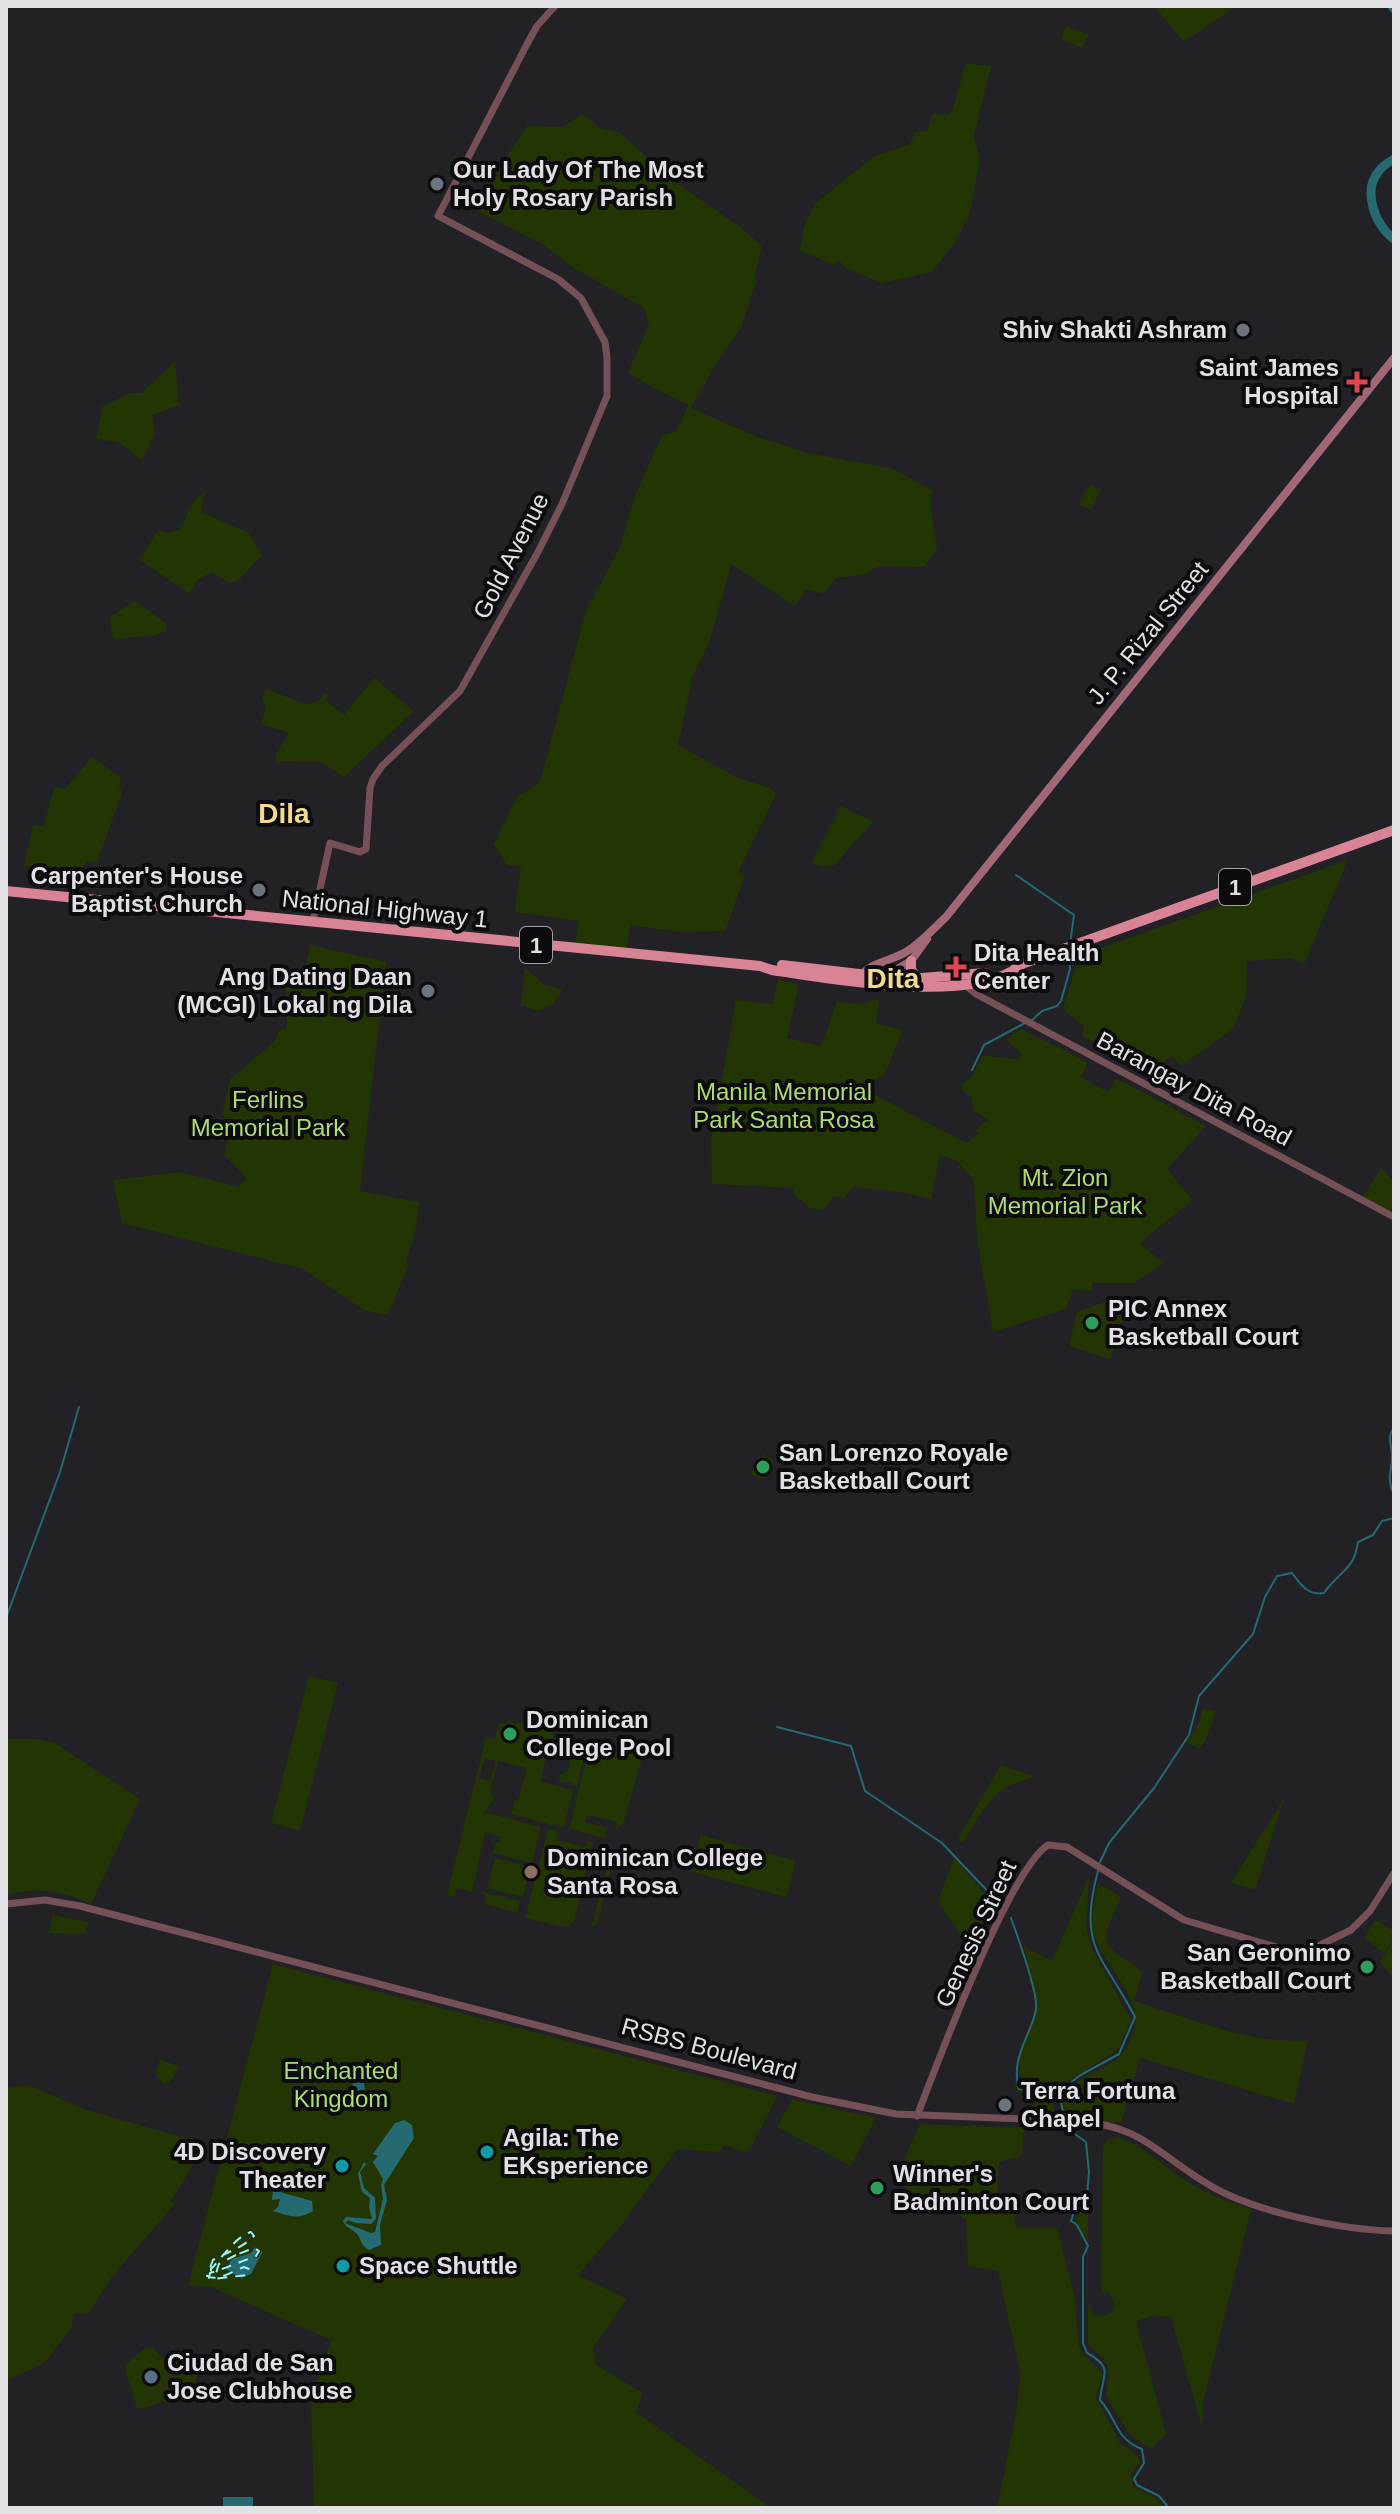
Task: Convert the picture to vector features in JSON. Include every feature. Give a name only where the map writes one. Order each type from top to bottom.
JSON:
[{"type":"highway","name":"National Highway 1","points":[[860,979],[872,984],[931,987],[1020,966],[1394,830]]},
{"type":"highway","name":"National Highway 1","points":[[6,891],[760,966],[773,964],[860,979],[981,981],[1011,973],[1020,966]]},
{"type":"highway","points":[[911,961],[911,969],[917,979]]},
{"type":"main road","name":"J. P. Rizal Street","points":[[872,984],[911,961],[931,931],[994,858],[1394,358]]},
{"type":"main road","name":"J. P. Rizal Street","points":[[860,979],[867,969],[903,954],[931,931]]},
{"type":"street","name":"Gold Avenue","points":[[313,921],[330,843],[360,852],[366,849],[373,779],[382,766],[460,691],[562,504],[607,396],[605,342],[589,309],[573,289],[438,216],[526,46],[544,16],[555,6]]},
{"type":"street","name":"Barangay Dita Road","points":[[964,980],[976,994],[1394,1217]]},
{"type":"street","points":[[976,994],[974,987],[981,981]]},
{"type":"street","name":"Genesis Street","points":[[917,2116],[931,2073],[938,2064],[1004,1910],[1034,1859],[1048,1845],[1067,1847],[1184,1920],[1283,1949],[1316,1947],[1351,1930],[1370,1911],[1394,1874]]},
{"type":"street","name":"RSBS Boulevard","points":[[6,1904],[28,1900],[69,1903],[881,2113],[1075,2121],[1102,2125],[1140,2136],[1210,2185],[1252,2204],[1347,2226],[1394,2231]]},
{"type":"green space","points":[[1154,6],[1236,6],[1184,42]]},
{"type":"green space","points":[[1066,26],[1088,35],[1082,48],[1061,39]]},
{"type":"green space","points":[[966,63],[991,66],[974,136],[980,160],[969,216],[955,242],[932,272],[881,283],[846,268],[838,260],[835,265],[800,251],[804,226],[815,204],[873,157],[910,144],[915,132],[927,131],[932,114],[948,115],[953,109]]},
{"type":"green space","points":[[582,114],[602,129],[619,132],[672,180],[739,226],[762,246],[756,282],[741,328],[691,408],[757,437],[804,452],[894,469],[933,491],[930,501],[937,549],[924,567],[879,566],[862,575],[836,578],[823,594],[806,589],[795,606],[731,564],[709,644],[693,675],[678,745],[736,777],[770,788],[776,794],[739,870],[744,879],[725,931],[681,932],[630,925],[627,949],[575,944],[579,921],[515,912],[521,867],[507,865],[494,844],[517,797],[538,784],[541,778],[586,611],[620,547],[635,496],[662,435],[676,432],[689,405],[628,372],[649,325],[644,308],[572,267],[542,244],[478,211],[527,126],[563,127]]},
{"type":"green space","points":[[175,362],[179,405],[152,415],[155,434],[142,460],[118,442],[96,439],[102,407],[130,393],[141,393]]},
{"type":"green space","points":[[1090,484],[1101,489],[1091,510],[1079,504]]},
{"type":"green space","points":[[205,491],[201,512],[249,533],[262,555],[238,581],[229,583],[212,572],[197,580],[190,594],[140,560],[160,530],[168,533],[179,530],[194,501]]},
{"type":"green space","points":[[135,601],[166,623],[166,631],[116,639],[112,636],[110,617]]},
{"type":"green space","points":[[374,678],[414,711],[344,777],[321,762],[283,761],[277,764],[275,756],[289,733],[261,724],[266,708],[262,698],[266,689],[308,705],[320,700],[323,693],[329,695],[326,701],[344,715]]},
{"type":"green space","points":[[92,757],[121,778],[119,788],[123,790],[97,862],[87,861],[80,872],[24,866],[33,825],[44,826],[54,787],[65,789]]},
{"type":"green space","points":[[841,806],[874,822],[835,864],[826,867],[812,863]]},
{"type":"green space","points":[[1348,860],[1304,964],[1291,958],[1247,961],[1246,996],[1233,1029],[1181,1066],[1172,1056],[1160,1065],[1143,1053],[1129,1059],[1082,1036],[1084,1026],[1063,1009],[1079,956]]},
{"type":"green space","name":"Ferlins Memorial Park","points":[[310,945],[386,962],[360,1191],[419,1202],[416,1228],[406,1262],[409,1264],[386,1315],[364,1310],[303,1269],[122,1223],[113,1180],[179,1172],[239,1187],[247,1178],[224,1155],[230,1130],[222,1115],[230,1079],[274,1042],[280,1030],[287,1028],[286,986],[277,977],[303,979]]},
{"type":"green space","points":[[525,968],[543,984],[563,990],[553,1004],[538,1011],[521,1005]]},
{"type":"green space","points":[[778,980],[799,984],[787,1038],[821,1046],[837,1002],[861,1004],[879,999],[876,1023],[903,1030],[884,1075],[871,1081],[864,1089],[966,1143],[979,1133],[976,1131],[982,1123],[990,1121],[973,1110],[972,1097],[963,1091],[962,1084],[972,1076],[983,1055],[1019,1060],[1022,1054],[1006,1040],[1021,1029],[1088,1062],[1081,1077],[1108,1092],[1116,1078],[1206,1126],[1167,1169],[1193,1200],[1139,1243],[1164,1263],[1134,1283],[1093,1283],[1091,1291],[1073,1290],[1066,1309],[993,1332],[977,1240],[974,1180],[957,1161],[940,1155],[931,1199],[853,1187],[844,1198],[834,1196],[823,1210],[808,1207],[794,1194],[794,1188],[714,1184],[711,1141],[736,1000],[772,1004]]},
{"type":"green space","points":[[1381,1168],[1394,1182],[1394,1206],[1389,1211],[1363,1197]]},
{"type":"green space","points":[[1110,1300],[1130,1301],[1132,1304],[1117,1329],[1112,1357],[1109,1359],[1069,1346],[1077,1312]]},
{"type":"green space","name":"San Lorenzo Royale Basketball Court","points":[[763,1454],[774,1461],[762,1480],[751,1474]]},
{"type":"green space","points":[[309,1676],[338,1683],[300,1831],[271,1823]]},
{"type":"green space","points":[[1203,1708],[1216,1711],[1206,1740],[1199,1749],[1187,1742],[1198,1725]]},
{"type":"green space","points":[[510,1721],[515,1723],[515,1727],[517,1722],[554,1731],[540,1781],[573,1790],[564,1828],[511,1814],[527,1768],[498,1761],[490,1792],[494,1799],[484,1812],[541,1827],[532,1863],[493,1853],[501,1837],[485,1832],[472,1892],[457,1888],[455,1897],[447,1895],[486,1737],[495,1739],[499,1723],[508,1725]],"holes":[[[485,1758],[496,1761],[490,1781],[479,1778]]]},
{"type":"green space","points":[[6,1739],[53,1742],[140,1799],[91,1904],[50,1891],[6,1895]]},
{"type":"green space","points":[[575,1741],[587,1744],[577,1786],[571,1785],[571,1782],[559,1782],[560,1775],[568,1771]]},
{"type":"green space","points":[[602,1744],[643,1755],[623,1824],[615,1830],[617,1822],[587,1815],[585,1822],[607,1828],[604,1838],[569,1829],[588,1753],[599,1756]]},
{"type":"green space","points":[[1001,1765],[1034,1776],[1001,1791],[983,1811],[963,1843],[958,1838]]},
{"type":"green space","points":[[1284,1798],[1255,1890],[1231,1883]]},
{"type":"green space","points":[[548,1829],[558,1831],[556,1840],[586,1847],[588,1841],[593,1842],[574,1922],[564,1927],[525,1918]]},
{"type":"green space","points":[[701,1835],[796,1861],[786,1897],[692,1872]]},
{"type":"green space","points":[[612,1848],[616,1849],[597,1924],[591,1928]]},
{"type":"green space","points":[[495,1858],[531,1867],[523,1897],[487,1888]]},
{"type":"green space","points":[[954,1858],[993,1903],[972,1953],[938,1901]]},
{"type":"green space","points":[[1089,1877],[1086,1927],[1091,1947],[1131,2020],[1118,2050],[1042,2097],[1052,2101],[1056,2117],[1012,2116],[1041,2098],[1017,2092],[1014,2087],[1020,2082],[1019,2059],[1038,2006],[1024,1946],[1052,1961]]},
{"type":"green space","points":[[1098,1883],[1121,1897],[1109,1925],[1107,1942],[1118,1954],[1143,1971],[1134,2001],[1242,2034],[1308,2040],[1294,2104],[1140,2058],[1121,2123],[1066,2118],[1061,2102],[1064,2094],[1077,2082],[1119,2057],[1134,2030],[1135,2018],[1128,1993],[1104,1956],[1093,1931]]},
{"type":"green space","points":[[483,1892],[520,1901],[517,1913],[484,1904],[486,1896]]},
{"type":"green space","points":[[52,1915],[89,1922],[85,1934],[50,1933]]},
{"type":"green space","points":[[1375,1920],[1394,1931],[1394,1938],[1384,1953],[1364,1938]]},
{"type":"green space","points":[[1394,1940],[1394,1979],[1380,1961]]},
{"type":"green space","name":"Enchanted Kingdom","points":[[273,1964],[777,2096],[748,2153],[725,2145],[719,2152],[677,2149],[623,2223],[578,2275],[627,2299],[593,2348],[596,2365],[643,2393],[636,2412],[771,2508],[314,2508],[311,2401],[331,2340],[211,2287],[188,2285]]},
{"type":"green space","points":[[160,2059],[180,2067],[169,2083],[163,2083],[156,2075]]},
{"type":"green space","points":[[28,2085],[84,2109],[206,2144],[171,2201],[174,2205],[111,2278],[88,2314],[73,2314],[72,2328],[44,2363],[6,2381],[6,2088]]},
{"type":"green space","points":[[792,2099],[876,2118],[851,2166],[777,2127]]},
{"type":"green space","points":[[920,2124],[1024,2128],[1022,2156],[999,2162],[997,2204],[1013,2206],[1016,2228],[1057,2228],[1074,2295],[1079,2346],[1102,2376],[1096,2397],[1120,2443],[1138,2456],[1139,2463],[1131,2475],[1133,2487],[1155,2497],[1164,2508],[997,2508],[1017,2408],[1020,2372],[998,2271],[968,2266],[966,2219],[900,2184],[904,2159]]},
{"type":"green space","points":[[1119,2137],[1196,2187],[1251,2209],[1203,2403],[1202,2427],[1171,2317],[1151,2316],[1136,2321],[1166,2434],[1151,2449],[1129,2434],[1106,2396],[1108,2367],[1088,2344],[1087,2240],[1075,2224],[1088,2200],[1088,2304],[1094,2315],[1106,2316],[1115,2304],[1109,2293],[1101,2291],[1103,2146],[1106,2141]]},
{"type":"green space","points":[[145,2348],[153,2348],[162,2358],[176,2356],[201,2367],[192,2389],[187,2394],[137,2408],[125,2369],[127,2363]]},
{"type":"water","points":[[334,2072],[354,2075],[364,2082],[366,2104],[360,2106],[352,2083],[335,2081],[330,2077]]},
{"type":"water","points":[[404,2120],[412,2125],[414,2138],[384,2185],[387,2200],[380,2225],[381,2245],[369,2250],[343,2221],[346,2217],[372,2219],[370,2198],[362,2192],[358,2174],[364,2162],[366,2164],[360,2172],[364,2188],[375,2198],[376,2219],[371,2224],[348,2220],[345,2223],[375,2232],[383,2199],[383,2179],[373,2162],[378,2156],[373,2154],[395,2123]]},
{"type":"water","points":[[273,2190],[312,2201],[313,2211],[297,2216],[273,2211],[280,2199],[272,2200]]},
{"type":"water","points":[[255,2247],[258,2252],[254,2258],[259,2257],[262,2250],[262,2253],[251,2274],[241,2278],[226,2269],[232,2259],[251,2253]]},
{"type":"water","points":[[223,2497],[253,2497],[253,2507],[223,2508]]},
{"type":"waterway","points":[[1394,159],[1382,167],[1374,179],[1371,197],[1376,217],[1394,239]]},
{"type":"waterway","points":[[1016,875],[1074,915],[1070,944]]},
{"type":"waterway","points":[[1031,1021],[1061,1001],[1070,969],[1069,950]]},
{"type":"waterway","points":[[972,1070],[984,1045],[1025,1023]]},
{"type":"waterway","points":[[6,1618],[60,1472],[79,1407]]},
{"type":"waterway","points":[[1394,1427],[1390,1437],[1390,1477],[1394,1495]]},
{"type":"waterway","points":[[1100,1862],[1109,1843],[1154,1788],[1189,1735],[1199,1696],[1253,1634],[1265,1597],[1277,1576],[1292,1573],[1309,1591],[1324,1593],[1350,1565],[1358,1542],[1373,1535],[1382,1521],[1394,1518]]},
{"type":"waterway","points":[[777,1727],[851,1746],[865,1791],[942,1843],[997,1901]]},
{"type":"waterway","points":[[1064,2117],[1059,2092],[1079,2076],[1119,2054],[1135,2017],[1104,1964],[1092,1935],[1090,1918],[1098,1871]]},
{"type":"waterway","points":[[1011,1918],[1036,2002],[1017,2068],[1019,2089],[1057,2092]]},
{"type":"waterway","points":[[1067,2123],[1072,2132],[1086,2142],[1089,2172],[1087,2197],[1074,2211],[1071,2221],[1077,2225],[1088,2246],[1083,2257],[1083,2343],[1087,2353],[1104,2368],[1100,2400],[1122,2435],[1142,2449],[1144,2463],[1134,2479],[1137,2485],[1159,2496],[1169,2508]]},
{"type":"ferry route","points":[[236,2255],[219,2264],[218,2266],[217,2270],[217,2272],[215,2274],[211,2273],[211,2269],[215,2264],[220,2259],[225,2254],[230,2248],[251,2232],[254,2236],[245,2244],[235,2250],[229,2252],[224,2255],[219,2257],[213,2260],[207,2276],[211,2278],[220,2277],[244,2267],[249,2269],[247,2275],[213,2279],[209,2278],[210,2273],[211,2273],[212,2272],[216,2271],[217,2271],[256,2256],[259,2251],[254,2248],[236,2255]]},
{"type":"place","name":"Our Lady Of The Most Holy Rosary Parish","points":[[437,184]]},
{"type":"place","name":"Shiv Shakti Ashram","points":[[1243,330]]},
{"type":"place","name":"Saint James Hospital","points":[[1357,382]]},
{"type":"place","name":"Carpenter's House Baptist Church","points":[[259,890]]},
{"type":"place","name":"Dita Health Center","points":[[956,967]]},
{"type":"place","name":"Ang Dating Daan (MCGI) Lokal ng Dila","points":[[428,991]]},
{"type":"place","name":"PIC Annex Basketball Court","points":[[1092,1323]]},
{"type":"place","name":"San Lorenzo Royale Basketball Court","points":[[763,1467]]},
{"type":"place","name":"Dominican College Pool","points":[[510,1734]]},
{"type":"place","name":"Dominican College Santa Rosa","points":[[531,1872]]},
{"type":"place","name":"San Geronimo Basketball Court","points":[[1367,1967]]},
{"type":"place","name":"Terra Fortuna Chapel","points":[[1005,2105]]},
{"type":"place","name":"Agila: The EKsperience","points":[[487,2152]]},
{"type":"place","name":"4D Discovery Theater","points":[[342,2166]]},
{"type":"place","name":"Winner's Badminton Court","points":[[877,2188]]},
{"type":"place","name":"Space Shuttle","points":[[343,2266]]},
{"type":"place","name":"Ciudad de San Jose Clubhouse","points":[[151,2377]]},
{"type":"district","name":"Dila","points":[[284,813]]},
{"type":"district","name":"Dita","points":[[893,978]]},
{"type":"park label","name":"Manila Memorial Park Santa Rosa","points":[[784,1106]]},
{"type":"park label","name":"Mt. Zion Memorial Park","points":[[1065,1192]]}]
